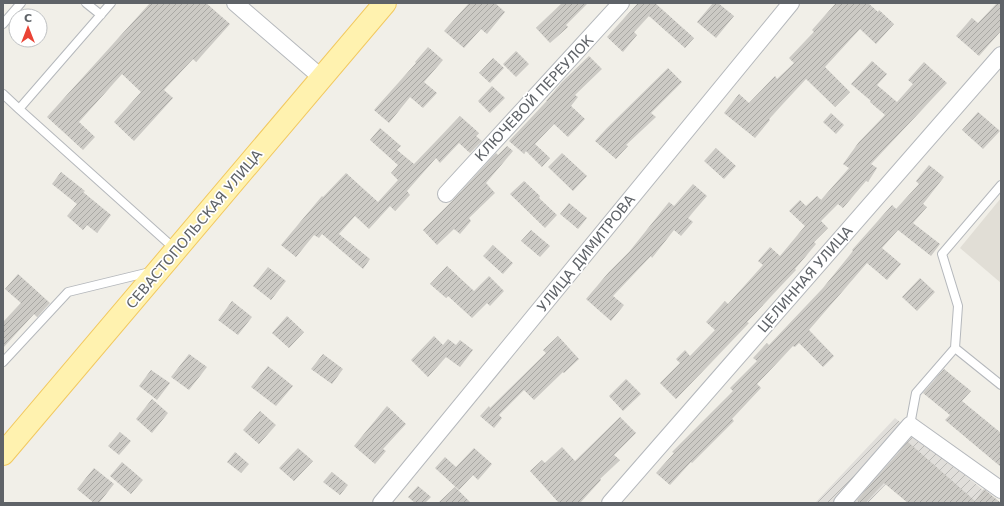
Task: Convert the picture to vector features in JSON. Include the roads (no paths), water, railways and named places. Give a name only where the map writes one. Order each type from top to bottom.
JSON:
[{"type":"main road","name":"СЕВАСТОПОЛЬСКАЯ УЛИЦА","points":[[3,454],[385,3]]},
{"type":"street","points":[[235,3],[322,78]]},
{"type":"street","name":"КЛЮЧЕВОЙ ПЕРЕУЛОК","points":[[446,194],[621,3]]},
{"type":"street","name":"УЛИЦА ДИМИТРОВА","points":[[381,503],[791,3]]},
{"type":"street","name":"ЦЕЛИННАЯ УЛИЦА","points":[[610,503],[1001,55]]},
{"type":"street","points":[[842,503],[910,425],[1001,490]]},
{"type":"lane","points":[[3,24],[21,3]]},
{"type":"lane","points":[[86,3],[101,15]]},
{"type":"lane","points":[[19,109],[111,3]]},
{"type":"lane","points":[[3,94],[176,250]]},
{"type":"lane","points":[[910,425],[916,393],[954,348],[958,306],[942,254],[1001,184]]},
{"type":"lane","points":[[3,362],[68,292],[159,270]]},
{"type":"lane","points":[[954,348],[1001,385]]}]
